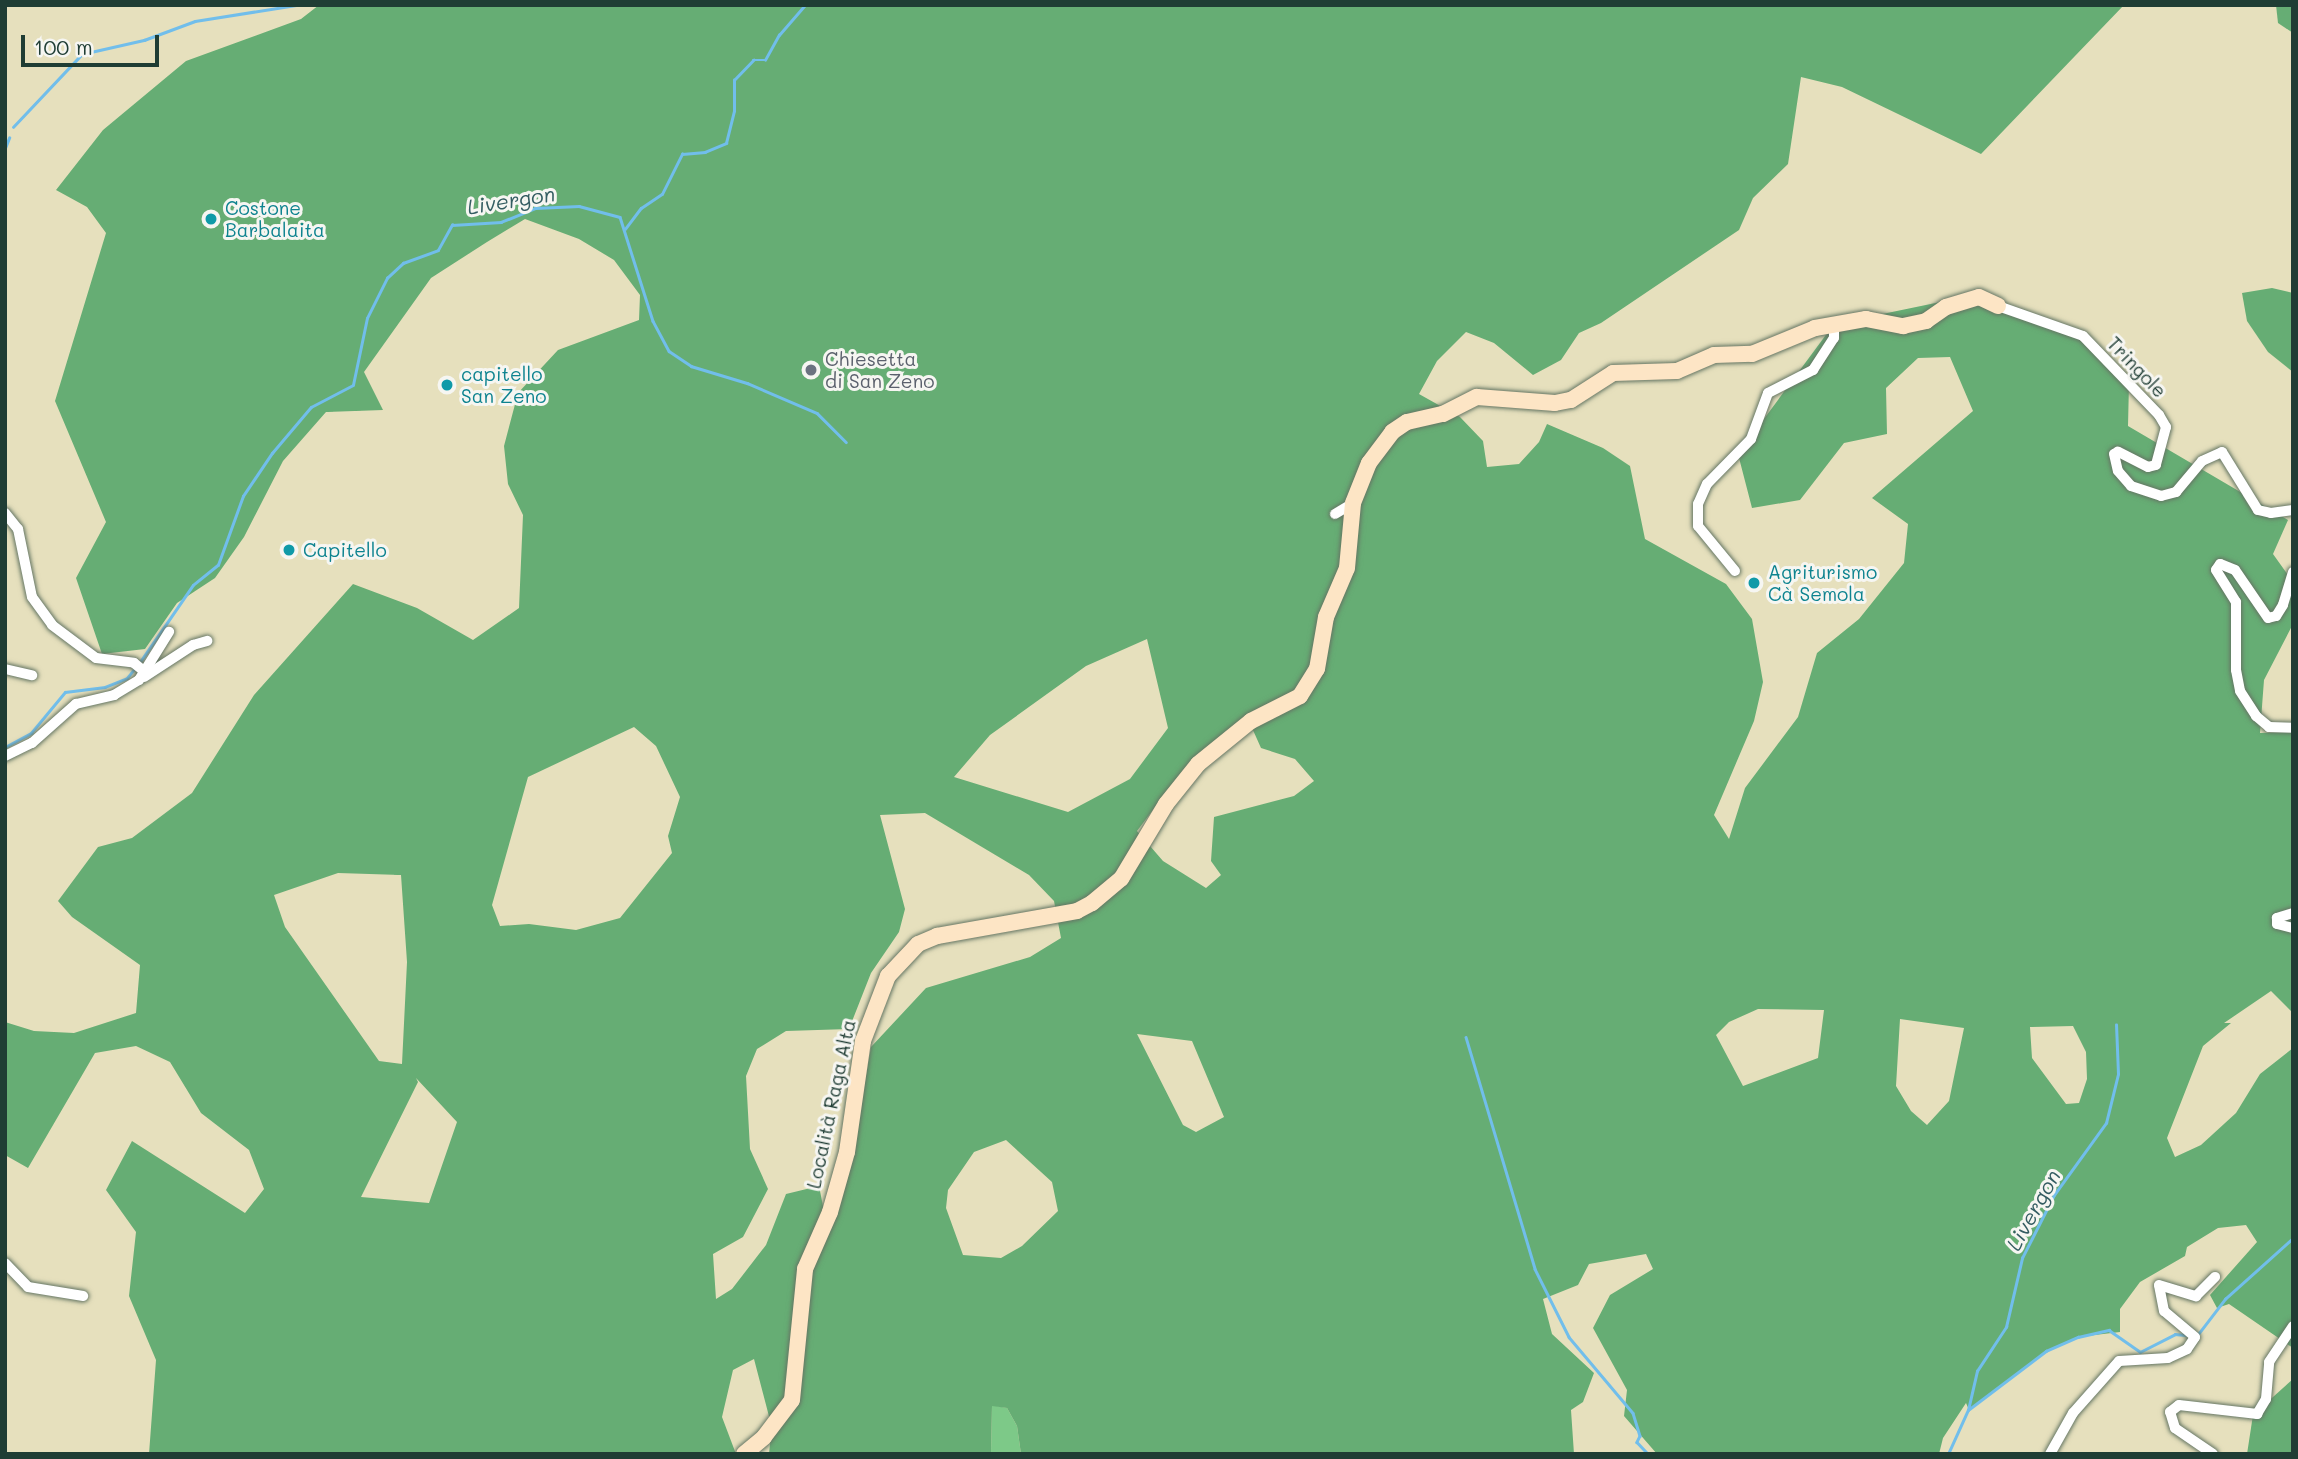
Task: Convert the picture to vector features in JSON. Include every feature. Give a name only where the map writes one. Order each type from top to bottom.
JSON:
[{"type":"street","name":"Località Raga Alta","points":[[744,1454],[764,1437],[792,1400],[805,1269],[830,1212],[847,1152],[863,1041],[888,976],[899,960],[927,940],[1077,911],[1121,879],[1166,804],[1198,764],[1251,721],[1287,704],[1310,685],[1317,669],[1326,617],[1347,568],[1353,503],[1380,445],[1406,422],[1443,414],[1477,397],[1538,403],[1571,400],[1613,373],[1677,372],[1714,355],[1752,354],[1834,324],[1866,319],[1903,326],[1926,321],[1946,307],[1979,297],[1998,306]]},
{"type":"street","name":"Tringole","points":[[1998,306],[2083,336],[2159,415],[2166,428],[2156,464],[2135,464],[2118,452],[2113,454],[2118,471],[2130,486],[2161,496],[2176,492],[2202,461],[2222,452],[2258,510],[2271,513],[2293,510]]},
{"type":"street","points":[[1735,571],[1698,526],[1698,504],[1707,484],[1752,439],[1768,393],[1813,370],[1834,338],[1834,324]]},
{"type":"street","points":[[1335,514],[1353,503]]},
{"type":"street","points":[[5,513],[18,529],[32,597],[52,625],[96,658],[140,671],[207,641]]},
{"type":"street","points":[[2293,572],[2283,605],[2276,616],[2268,618],[2235,570],[2220,564],[2216,570],[2236,602],[2236,670],[2240,691],[2256,716],[2269,727],[2293,728]]},
{"type":"street","points":[[5,755],[32,743],[76,704],[114,695],[140,671],[169,632]]},
{"type":"street","points":[[5,669],[32,674]]},
{"type":"street","points":[[2293,913],[2277,918],[2277,924],[2293,928]]},
{"type":"street","points":[[5,1263],[28,1287],[83,1296]]},
{"type":"street","points":[[2050,1454],[2073,1413],[2119,1361],[2168,1358],[2187,1349],[2195,1337],[2164,1311],[2159,1285],[2196,1296],[2215,1277]]},
{"type":"street","points":[[2213,1454],[2175,1428],[2170,1412],[2179,1405],[2257,1414],[2266,1399],[2266,1371],[2293,1326]]},
{"type":"green space","points":[[319,5],[2124,5],[1981,154],[1842,87],[1801,77],[1788,164],[1753,198],[1739,230],[1601,323],[1579,333],[1561,360],[1533,375],[1494,343],[1466,332],[1437,361],[1419,394],[1460,417],[1483,441],[1487,467],[1519,464],[1539,442],[1547,424],[1603,448],[1630,466],[1645,539],[1726,584],[1752,619],[1763,682],[1754,721],[1714,815],[1729,839],[1745,788],[1798,717],[1817,653],[1859,619],[1904,563],[1908,524],[1872,498],[1973,411],[1950,357],[1918,358],[1886,388],[1887,434],[1844,443],[1800,500],[1752,508],[1738,454],[1834,324],[1979,294],[2083,336],[2129,383],[2128,426],[2288,520],[2273,554],[2293,582],[2293,624],[2264,680],[2260,733],[2293,732],[2293,1013],[2271,991],[2224,1023],[2231,1023],[2203,1046],[2167,1138],[2175,1157],[2201,1145],[2236,1113],[2260,1074],[2293,1048],[2293,1348],[2229,1304],[2217,1308],[2210,1295],[2257,1242],[2246,1225],[2218,1228],[2187,1247],[2185,1256],[2140,1282],[2120,1309],[2120,1332],[2078,1337],[2046,1351],[1969,1410],[1966,1403],[1943,1438],[1939,1454],[1657,1454],[1624,1416],[1627,1390],[1593,1328],[1610,1295],[1653,1269],[1646,1254],[1589,1264],[1578,1285],[1543,1299],[1552,1334],[1594,1373],[1583,1402],[1571,1410],[1574,1454],[1021,1454],[1017,1426],[1007,1408],[992,1406],[991,1454],[769,1454],[771,1434],[800,1374],[811,1274],[853,1150],[871,1047],[926,988],[1030,957],[1061,938],[1054,901],[1029,875],[925,813],[880,815],[905,909],[899,932],[871,973],[849,1029],[786,1031],[757,1049],[746,1076],[750,1149],[768,1189],[743,1237],[713,1254],[716,1299],[732,1289],[766,1245],[786,1194],[819,1186],[826,1221],[804,1272],[786,1401],[771,1424],[754,1359],[733,1370],[722,1417],[736,1454],[149,1454],[156,1360],[129,1296],[136,1232],[106,1190],[132,1141],[245,1213],[264,1189],[249,1150],[201,1113],[170,1062],[136,1046],[95,1053],[28,1168],[5,1155],[5,1022],[34,1031],[74,1033],[136,1013],[140,965],[72,917],[58,901],[98,847],[132,838],[192,793],[254,695],[353,584],[417,608],[473,640],[519,608],[523,515],[508,484],[504,446],[518,393],[558,350],[639,320],[640,295],[614,260],[579,239],[525,219],[487,242],[431,278],[364,372],[383,410],[326,412],[283,461],[244,537],[215,578],[177,603],[145,649],[102,654],[76,578],[106,522],[55,401],[106,233],[87,207],[56,190],[103,130],[186,61],[301,19]],"holes":[[[1147,639],[1168,728],[1130,779],[1068,812],[954,777],[990,735],[1086,666]],[[1248,719],[1261,748],[1295,759],[1314,781],[1294,796],[1214,817],[1211,861],[1221,875],[1206,888],[1163,861],[1137,831],[1183,770]],[[634,727],[656,746],[680,797],[668,836],[672,853],[620,918],[576,930],[529,924],[500,926],[492,905],[528,777]],[[338,873],[401,875],[407,962],[402,1064],[379,1061],[285,927],[274,895]],[[1758,1009],[1824,1010],[1818,1058],[1743,1086],[1716,1035],[1729,1022]],[[1900,1019],[1964,1028],[1949,1101],[1927,1125],[1911,1111],[1896,1086]],[[2073,1026],[2086,1052],[2087,1079],[2079,1103],[2066,1104],[2032,1058],[2030,1027]],[[1137,1034],[1192,1041],[1224,1117],[1196,1132],[1183,1125]],[[416,1078],[457,1122],[429,1203],[361,1197],[418,1082]],[[1006,1140],[1052,1182],[1058,1211],[1022,1246],[1001,1258],[963,1255],[946,1208],[948,1190],[974,1152]]]},
{"type":"green space","points":[[2276,5],[2293,5],[2293,33],[2278,23]]},
{"type":"green space","points":[[2272,288],[2293,293],[2293,372],[2268,352],[2247,321],[2242,293]]},
{"type":"green space","points":[[2293,1379],[2293,1454],[2247,1454],[2253,1415]]},
{"type":"green space","points":[[992,1405],[1007,1408],[1017,1426],[1021,1454],[991,1454]]},
{"type":"waterway","points":[[13,127],[82,54],[144,40],[195,21],[296,5]]},
{"type":"waterway","points":[[625,229],[641,208],[662,194],[682,154],[705,152],[726,143],[734,111],[734,80],[753,60],[765,60],[779,35],[805,5]]},
{"type":"waterway","points":[[5,148],[9,138]]},
{"type":"waterway","name":"Livergon","points":[[140,662],[193,585],[218,565],[243,496],[272,453],[311,407],[353,385],[367,318],[387,278],[403,263],[438,250],[452,225],[501,222],[535,208],[579,206],[620,217],[653,321],[669,351],[691,366],[747,383],[817,413],[846,442]]},
{"type":"waterway","name":"Livergon","points":[[5,747],[31,733],[65,692],[105,687],[127,678],[136,667]]},
{"type":"waterway","name":"Livergon","points":[[1948,1454],[1968,1410],[1977,1371],[2006,1327],[2022,1258],[2054,1195],[2106,1123],[2118,1074],[2116,1025]]},
{"type":"waterway","points":[[1466,1037],[1535,1269],[1569,1337],[1633,1413],[1640,1436],[1637,1442],[1648,1454]]},
{"type":"waterway","points":[[2199,1333],[2225,1299],[2293,1238]]},
{"type":"waterway","points":[[1968,1410],[2046,1351],[2078,1337],[2109,1330],[2140,1352],[2175,1334],[2185,1335]]},
{"type":"place","name":"Costone Barbalaita","points":[[211,219]]},
{"type":"place","name":"Chiesetta di San Zeno","points":[[811,370]]},
{"type":"place","name":"capitello San Zeno","points":[[447,385]]},
{"type":"place","name":"Capitello","points":[[289,550]]},
{"type":"place","name":"Agriturismo Cà Semola","points":[[1754,583]]}]
